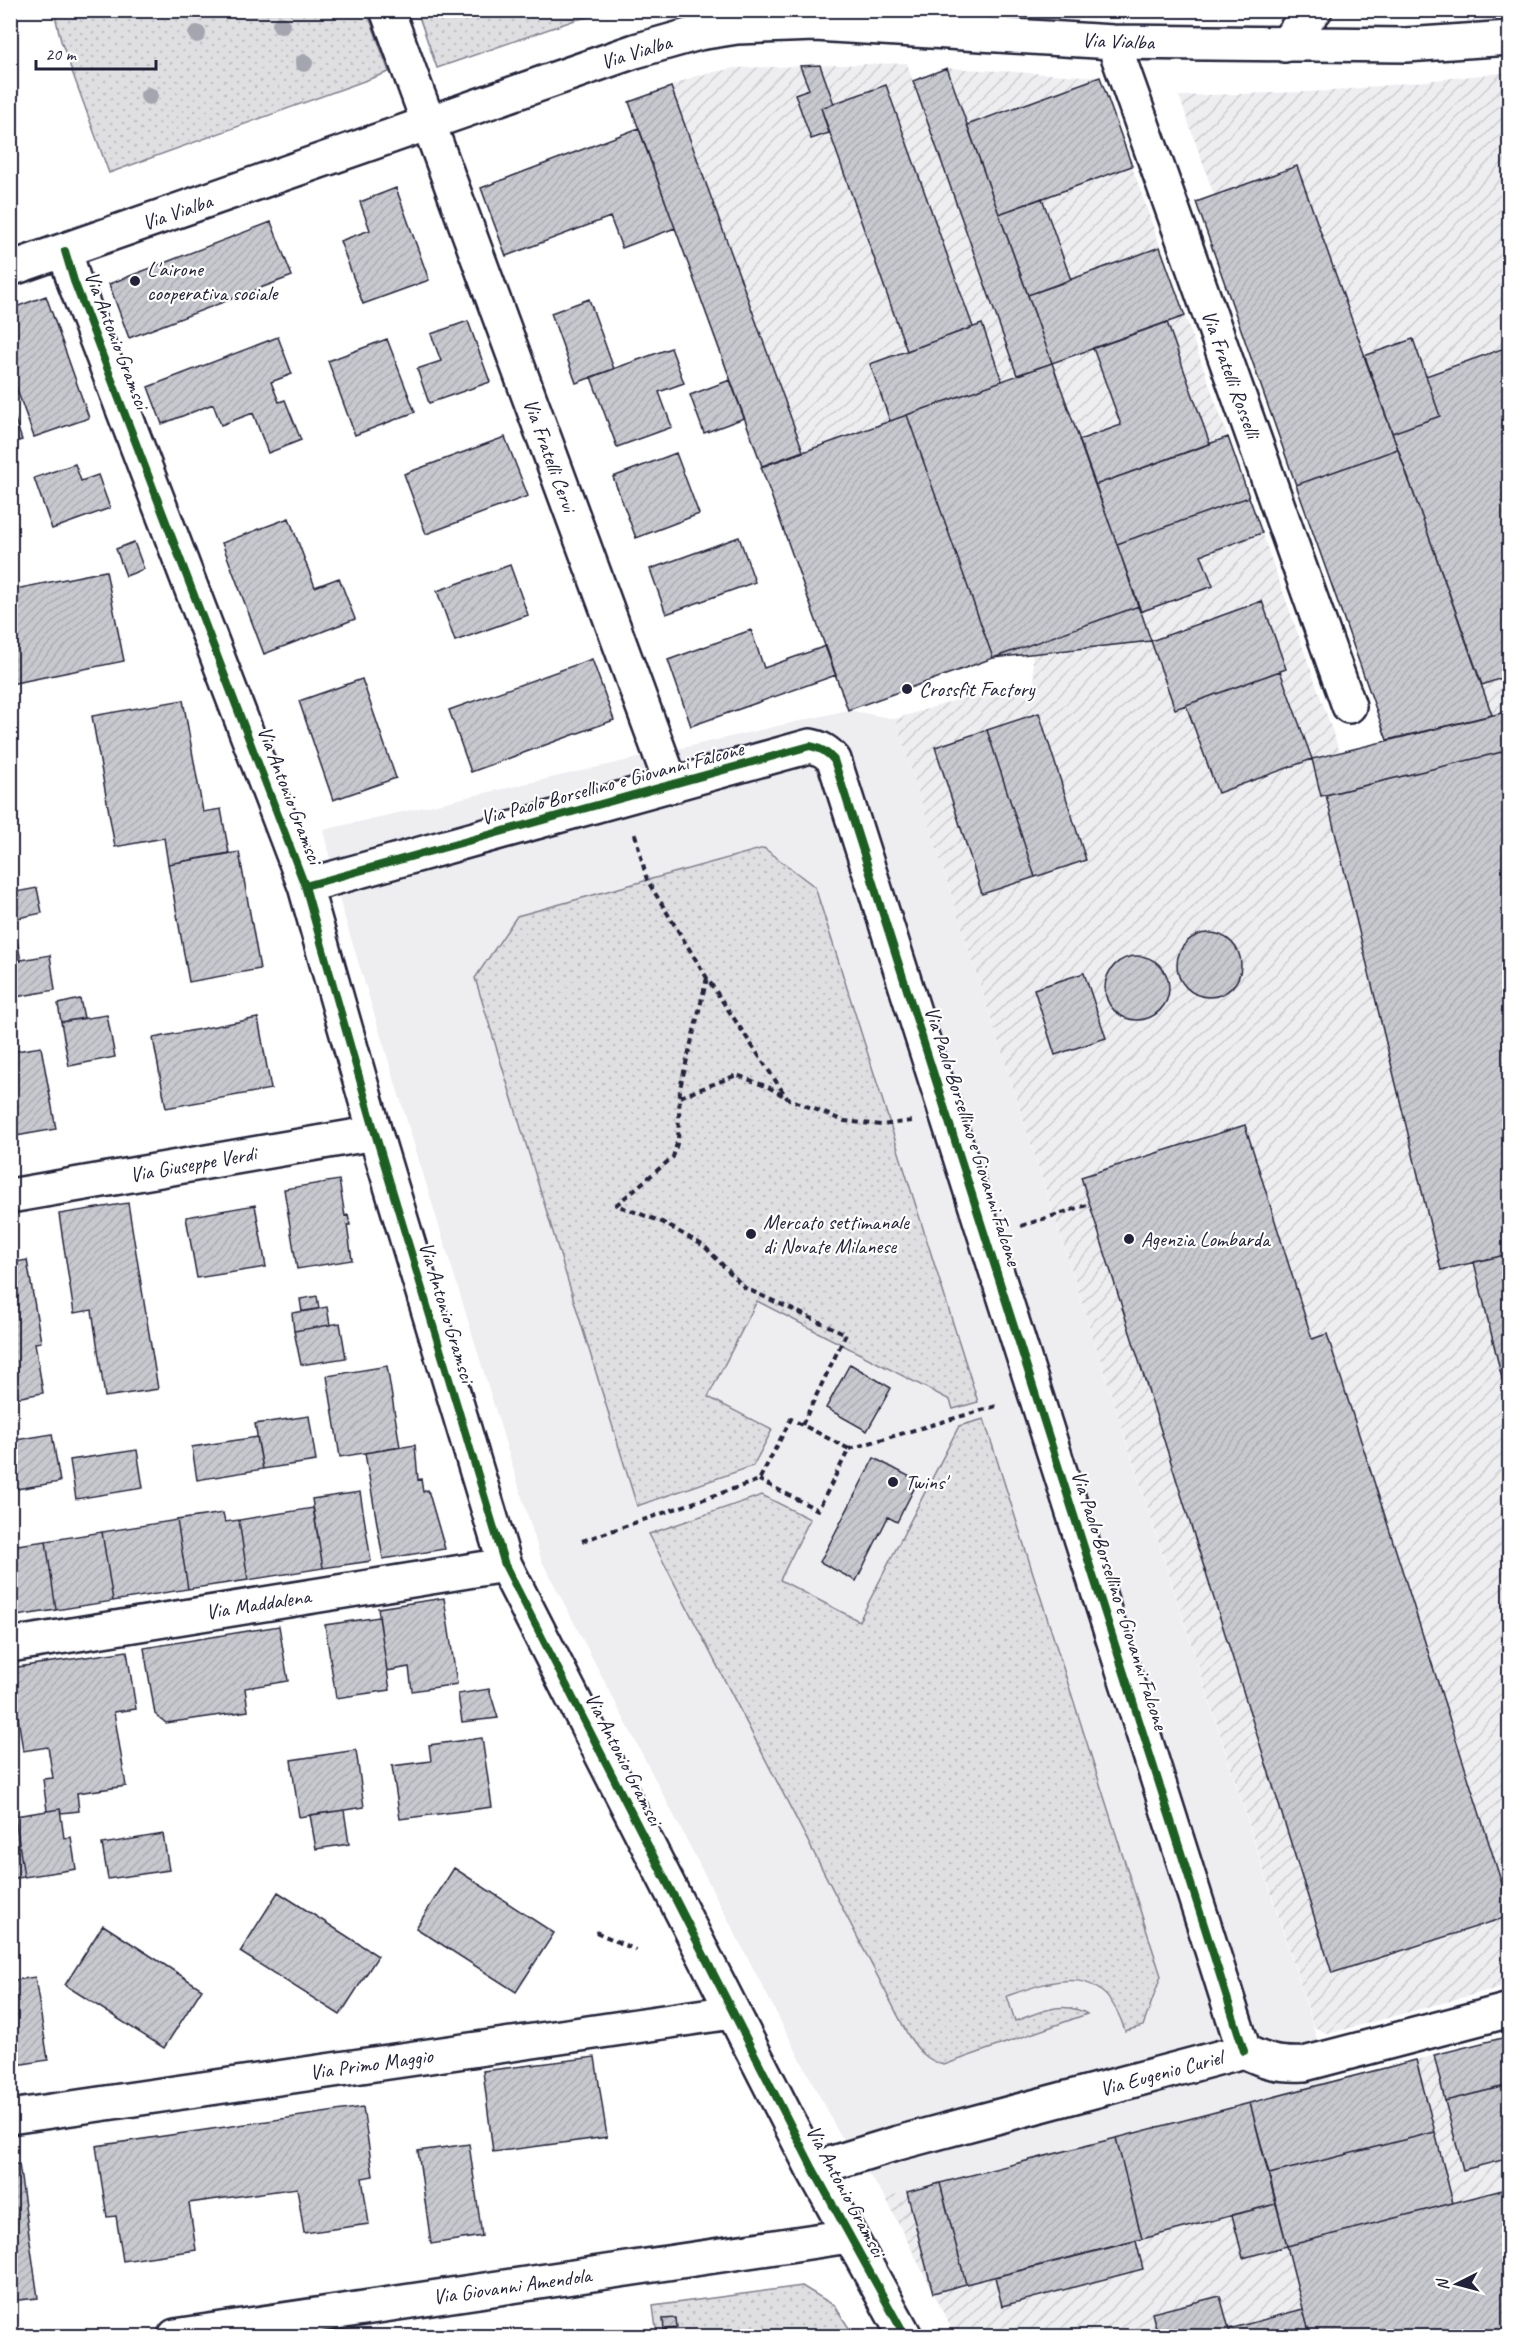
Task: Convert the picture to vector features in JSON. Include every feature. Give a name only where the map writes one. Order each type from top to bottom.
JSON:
[{"type":"street","name":"Via Fratelli Cervi","points":[[387,10],[672,786]]},
{"type":"street","points":[[1286,45],[1315,10]]},
{"type":"street","name":"Via Vialba","points":[[10,269],[635,51],[699,33],[737,19],[1113,42],[1406,45],[1509,38]]},
{"type":"street","name":"Via Fratelli Rosselli","points":[[1113,42],[1349,706]]},
{"type":"street","name":"Via Antonio Gramsci","points":[[65,251],[74,281],[305,886],[375,1133],[505,1565],[813,2169],[905,2337]]},
{"type":"street","name":"Via Paolo Borsellino e Giovanni Falcone","points":[[305,886],[810,747],[827,752],[834,760],[1244,2051]]},
{"type":"street","name":"Via Giuseppe Verdi","points":[[10,1196],[375,1133]]},
{"type":"street","name":"Via Maddalena","points":[[10,1645],[505,1565]]},
{"type":"street","name":"Via Eugenio Curiel","points":[[813,2169],[909,2140],[1244,2051],[1265,2062],[1283,2065],[1304,2064],[1509,2010]]},
{"type":"street","name":"Via Primo Maggio","points":[[10,2117],[732,2012]]},
{"type":"street","name":"Via Giovanni Amendola","points":[[175,2337],[849,2236]]},
{"type":"path","points":[[626,798],[647,880],[707,978],[787,1098]]},
{"type":"path","points":[[707,978],[680,1088],[678,1140],[673,1157],[616,1204],[662,1222],[704,1246],[745,1288],[846,1334],[802,1425]]},
{"type":"path","points":[[680,1097],[737,1075],[844,1121],[881,1125],[948,1116]]},
{"type":"path","points":[[986,1237],[1090,1204]]},
{"type":"path","points":[[582,1541],[759,1480],[791,1419],[849,1449],[1036,1394]]},
{"type":"path","points":[[759,1480],[818,1510],[849,1449]]},
{"type":"path","points":[[596,1932],[636,1950]]},
{"type":"shaded area","points":[[417,10],[614,11],[575,20],[437,68]]},
{"type":"shaded area","points":[[54,11],[367,11],[389,72],[109,173],[61,41]]},
{"type":"shaded area","points":[[907,63],[913,81],[947,68],[1100,77],[1340,752],[1387,740],[1196,202],[1214,195],[1179,96],[1333,91],[1509,72],[1509,1985],[1328,2034],[1314,2027],[895,719],[966,697],[1035,689],[1032,654],[993,658],[848,710],[629,102],[696,76],[734,68]]},
{"type":"shaded area","name":"Mercato settimanale di Novate Milanese","points":[[848,710],[895,719],[1331,2082],[885,2197],[837,2130],[541,1559],[342,909],[323,830]]},
{"type":"shaded area","points":[[764,848],[815,887],[978,1402],[953,1409],[950,1400],[757,1301],[708,1397],[772,1430],[753,1466],[637,1506],[475,978],[517,916]]},
{"type":"shaded area","points":[[984,1419],[1161,1976],[1143,2026],[1125,2031],[1116,2009],[1105,1994],[1092,1985],[1078,1981],[1062,1981],[1007,1996],[1015,2021],[1042,2011],[1060,2008],[1078,2010],[1087,2014],[944,2065],[923,2054],[908,2035],[649,1534],[762,1495],[810,1519],[780,1580],[859,1621],[959,1426]]},
{"type":"shaded area","points":[[1509,2036],[1509,2336],[955,2336],[885,2197]]},
{"type":"shaded area","points":[[802,2286],[835,2306],[854,2336],[657,2336],[653,2306]]},
{"type":"building","points":[[820,65],[834,104],[821,108],[829,133],[811,139],[795,94],[809,89],[800,66]]},
{"type":"building","points":[[947,68],[1052,363],[1017,375],[913,81]]},
{"type":"building","points":[[1100,77],[1132,166],[999,214],[967,125]]},
{"type":"building","points":[[886,85],[973,327],[907,351],[821,108]]},
{"type":"building","points":[[671,87],[803,451],[762,466],[629,102]]},
{"type":"building","points":[[639,128],[675,228],[622,248],[610,217],[506,256],[481,188]]},
{"type":"building","points":[[1297,166],[1398,449],[1296,485],[1196,202]]},
{"type":"building","points":[[396,188],[429,280],[363,304],[340,241],[370,230],[360,202]]},
{"type":"building","points":[[1042,198],[1071,280],[1028,295],[999,214]]},
{"type":"building","points":[[271,222],[292,276],[129,338],[109,284]]},
{"type":"building","points":[[1160,247],[1185,316],[1052,363],[1028,295]]},
{"type":"building","points":[[46,296],[89,418],[34,437],[10,370],[10,309]]},
{"type":"building","points":[[589,299],[614,369],[576,383],[551,313]]},
{"type":"building","points":[[468,321],[490,382],[429,403],[417,369],[441,361],[431,334]]},
{"type":"building","points":[[1167,322],[1210,444],[1095,485],[1079,440],[1121,425],[1093,348]]},
{"type":"building","points":[[982,324],[1002,381],[890,421],[870,364]]},
{"type":"building","points":[[278,337],[292,374],[271,382],[279,402],[285,400],[301,440],[268,453],[253,413],[221,425],[213,404],[162,424],[148,387]]},
{"type":"building","points":[[387,339],[415,412],[355,435],[328,361]]},
{"type":"building","points":[[1413,339],[1440,416],[1392,433],[1364,356]]},
{"type":"building","points":[[1510,346],[1510,675],[1482,685],[1392,433],[1440,416],[1426,376]]},
{"type":"building","points":[[671,348],[684,383],[659,392],[672,427],[617,447],[591,377]]},
{"type":"building","points":[[1052,363],[1139,606],[993,658],[907,415]]},
{"type":"building","points":[[730,380],[744,418],[704,433],[690,395]]},
{"type":"building","points":[[10,404],[22,440],[10,444]]},
{"type":"building","points":[[907,415],[993,658],[848,710],[761,467]]},
{"type":"building","points":[[505,437],[528,496],[426,534],[404,474]]},
{"type":"building","points":[[1228,437],[1249,497],[1117,544],[1095,485]]},
{"type":"building","points":[[1398,449],[1492,715],[1387,740],[1296,485]]},
{"type":"building","points":[[676,453],[699,514],[636,538],[613,477]]},
{"type":"building","points":[[75,464],[81,481],[98,475],[110,508],[52,529],[34,478]]},
{"type":"building","points":[[1249,497],[1262,533],[1201,555],[1213,586],[1140,612],[1117,544]]},
{"type":"building","points":[[289,518],[315,587],[339,578],[355,619],[264,654],[222,543]]},
{"type":"building","points":[[739,537],[755,582],[666,614],[650,569]]},
{"type":"building","points":[[134,542],[144,569],[126,576],[116,549]]},
{"type":"building","points":[[510,565],[528,615],[455,641],[437,591]]},
{"type":"building","points":[[106,571],[124,661],[10,684],[10,590]]},
{"type":"building","points":[[1262,601],[1286,669],[1175,709],[1151,641]]},
{"type":"building","points":[[1139,606],[1151,641],[993,658]]},
{"type":"building","points":[[751,630],[764,668],[826,646],[836,675],[691,726],[668,660]]},
{"type":"building","points":[[592,659],[614,720],[471,772],[449,710]]},
{"type":"building","points":[[1280,671],[1312,759],[1218,793],[1186,705]]},
{"type":"building","points":[[362,679],[396,778],[333,800],[299,701]]},
{"type":"building","points":[[183,700],[203,812],[221,809],[229,853],[168,864],[164,838],[115,847],[92,716]]},
{"type":"building","points":[[1510,711],[1510,750],[1321,796],[1312,759]]},
{"type":"building","points":[[1039,713],[1086,860],[1035,877],[987,730]]},
{"type":"building","points":[[987,730],[1035,877],[982,894],[935,747]]},
{"type":"building","points":[[1510,750],[1510,1254],[1441,1270],[1326,795]]},
{"type":"building","points":[[239,852],[260,969],[189,982],[168,864]]},
{"type":"building","points":[[37,888],[42,913],[13,919],[21,961],[10,962],[10,893]]},
{"type":"building","points":[[1203,933],[1215,933],[1232,942],[1239,953],[1241,965],[1239,977],[1232,988],[1215,997],[1203,997],[1191,992],[1182,983],[1177,971],[1177,959],[1182,947],[1191,938]]},
{"type":"building","points":[[50,955],[55,990],[10,998],[10,962]]},
{"type":"building","points":[[1131,956],[1143,956],[1160,965],[1167,976],[1169,988],[1167,1000],[1160,1011],[1143,1020],[1131,1020],[1119,1015],[1110,1006],[1105,994],[1105,982],[1110,970],[1119,961]]},
{"type":"building","points":[[1084,973],[1106,1038],[1055,1055],[1034,989]]},
{"type":"building","points":[[80,999],[84,1018],[61,1022],[58,1004]]},
{"type":"building","points":[[107,1015],[115,1057],[69,1066],[61,1022]]},
{"type":"building","points":[[258,1018],[271,1089],[166,1108],[153,1038]]},
{"type":"building","points":[[41,1047],[56,1129],[10,1137],[10,1052]]},
{"type":"building","points":[[1245,1125],[1312,1339],[1327,1334],[1510,1909],[1510,1916],[1332,1973],[1081,1177]]},
{"type":"building","points":[[339,1180],[345,1216],[348,1215],[350,1225],[347,1225],[352,1260],[297,1269],[284,1189]]},
{"type":"building","points":[[128,1203],[158,1389],[105,1397],[92,1310],[74,1313],[59,1214]]},
{"type":"building","points":[[255,1205],[266,1267],[197,1278],[186,1217]]},
{"type":"building","points":[[1510,1254],[1510,1390],[1505,1391],[1474,1262]]},
{"type":"building","points":[[27,1260],[41,1342],[35,1343],[43,1393],[10,1399],[10,1263]]},
{"type":"building","points":[[317,1296],[319,1309],[302,1312],[300,1299]]},
{"type":"building","points":[[327,1307],[330,1325],[294,1331],[292,1313]]},
{"type":"building","points":[[340,1323],[346,1358],[301,1365],[294,1331]]},
{"type":"building","points":[[850,1364],[891,1388],[867,1431],[826,1408]]},
{"type":"building","points":[[387,1366],[400,1447],[340,1457],[327,1376]]},
{"type":"building","points":[[309,1416],[316,1461],[263,1469],[255,1424]]},
{"type":"building","points":[[52,1434],[60,1482],[10,1490],[10,1441]]},
{"type":"building","points":[[257,1437],[263,1469],[197,1480],[192,1447]]},
{"type":"building","points":[[415,1445],[418,1480],[421,1479],[423,1492],[428,1490],[445,1549],[383,1559],[365,1453]]},
{"type":"building","points":[[137,1450],[143,1488],[76,1499],[70,1460]]},
{"type":"building","points":[[874,1458],[918,1481],[897,1522],[888,1517],[856,1581],[820,1562]]},
{"type":"building","points":[[360,1492],[371,1561],[323,1568],[312,1499]]},
{"type":"building","points":[[313,1508],[323,1568],[248,1580],[239,1520]]},
{"type":"building","points":[[223,1513],[225,1522],[239,1520],[248,1580],[188,1589],[177,1520]]},
{"type":"building","points":[[177,1520],[188,1589],[113,1601],[102,1532]]},
{"type":"building","points":[[102,1532],[113,1601],[56,1610],[46,1541]]},
{"type":"building","points":[[46,1541],[56,1610],[10,1617],[10,1546]]},
{"type":"building","points":[[444,1598],[457,1684],[412,1691],[409,1667],[387,1671],[378,1608]]},
{"type":"building","points":[[379,1617],[390,1690],[336,1698],[325,1625]]},
{"type":"building","points":[[279,1626],[288,1681],[245,1688],[248,1711],[166,1723],[155,1714],[144,1648]]},
{"type":"building","points":[[127,1651],[136,1709],[114,1712],[126,1786],[77,1793],[79,1811],[61,1813],[60,1809],[47,1811],[43,1779],[53,1778],[48,1747],[23,1751],[11,1668]]},
{"type":"building","points":[[489,1689],[498,1718],[462,1722],[458,1694]]},
{"type":"building","points":[[482,1738],[492,1807],[400,1819],[392,1766],[431,1761],[429,1745]]},
{"type":"building","points":[[356,1750],[364,1807],[299,1817],[291,1760]]},
{"type":"building","points":[[60,1809],[64,1838],[71,1837],[76,1869],[24,1877],[15,1816]]},
{"type":"building","points":[[344,1810],[349,1844],[316,1849],[310,1815]]},
{"type":"building","points":[[15,1816],[24,1877],[10,1879],[10,1817]]},
{"type":"building","points":[[163,1834],[169,1870],[108,1879],[102,1844]]},
{"type":"building","points":[[454,1868],[554,1933],[516,1992],[416,1928]]},
{"type":"building","points":[[278,1892],[378,1956],[340,2015],[240,1952]]},
{"type":"building","points":[[103,1925],[202,1989],[164,2048],[65,1985]]},
{"type":"building","points":[[35,1977],[48,2060],[10,2066],[10,1981]]},
{"type":"building","points":[[1510,2036],[1510,2085],[1445,2101],[1434,2055]]},
{"type":"building","points":[[595,2057],[607,2137],[493,2152],[483,2071]]},
{"type":"building","points":[[1416,2060],[1435,2132],[1269,2174],[1250,2103]]},
{"type":"building","points":[[1509,2085],[1510,2158],[1463,2170],[1445,2101]]},
{"type":"building","points":[[1250,2103],[1276,2204],[1142,2239],[1116,2138]]},
{"type":"building","points":[[363,2107],[373,2176],[362,2178],[369,2224],[304,2233],[297,2188],[189,2203],[196,2250],[123,2261],[116,2216],[107,2217],[96,2146]]},
{"type":"building","points":[[1435,2132],[1453,2203],[1287,2246],[1269,2174]]},
{"type":"building","points":[[1116,2138],[1142,2239],[966,2284],[940,2183]]},
{"type":"building","points":[[469,2144],[482,2236],[431,2244],[418,2151]]},
{"type":"building","points":[[19,2164],[38,2298],[10,2301],[10,2165]]},
{"type":"building","points":[[940,2183],[966,2284],[933,2293],[907,2192]]},
{"type":"building","points":[[1510,2188],[1510,2336],[1310,2336],[1287,2246]]},
{"type":"building","points":[[1276,2204],[1287,2246],[1243,2258],[1232,2215]]},
{"type":"building","points":[[1136,2241],[1143,2269],[1002,2306],[995,2277]]},
{"type":"building","points":[[1220,2296],[1231,2336],[1158,2336],[1152,2313]]},
{"type":"building","points":[[1303,2309],[1310,2336],[1231,2336],[1229,2329]]},
{"type":"building","points":[[676,2318],[677,2328],[664,2330],[663,2319]]},
{"type":"cycle path","points":[[65,251],[74,281],[305,886],[375,1133],[505,1565],[813,2169],[905,2336]]},
{"type":"cycle path","points":[[305,886],[810,746],[824,751],[834,760],[1244,2051]]},
{"type":"place","name":"L'airone cooperativa sociale","points":[[135,281]]},
{"type":"place","name":"Crossfit Factory","points":[[907,689]]},
{"type":"place","name":"Mercato settimanale di Novate Milanese","points":[[751,1234]]},
{"type":"place","name":"Agenzia Lombarda","points":[[1129,1239]]},
{"type":"place","name":"Twins'","points":[[893,1482]]}]
